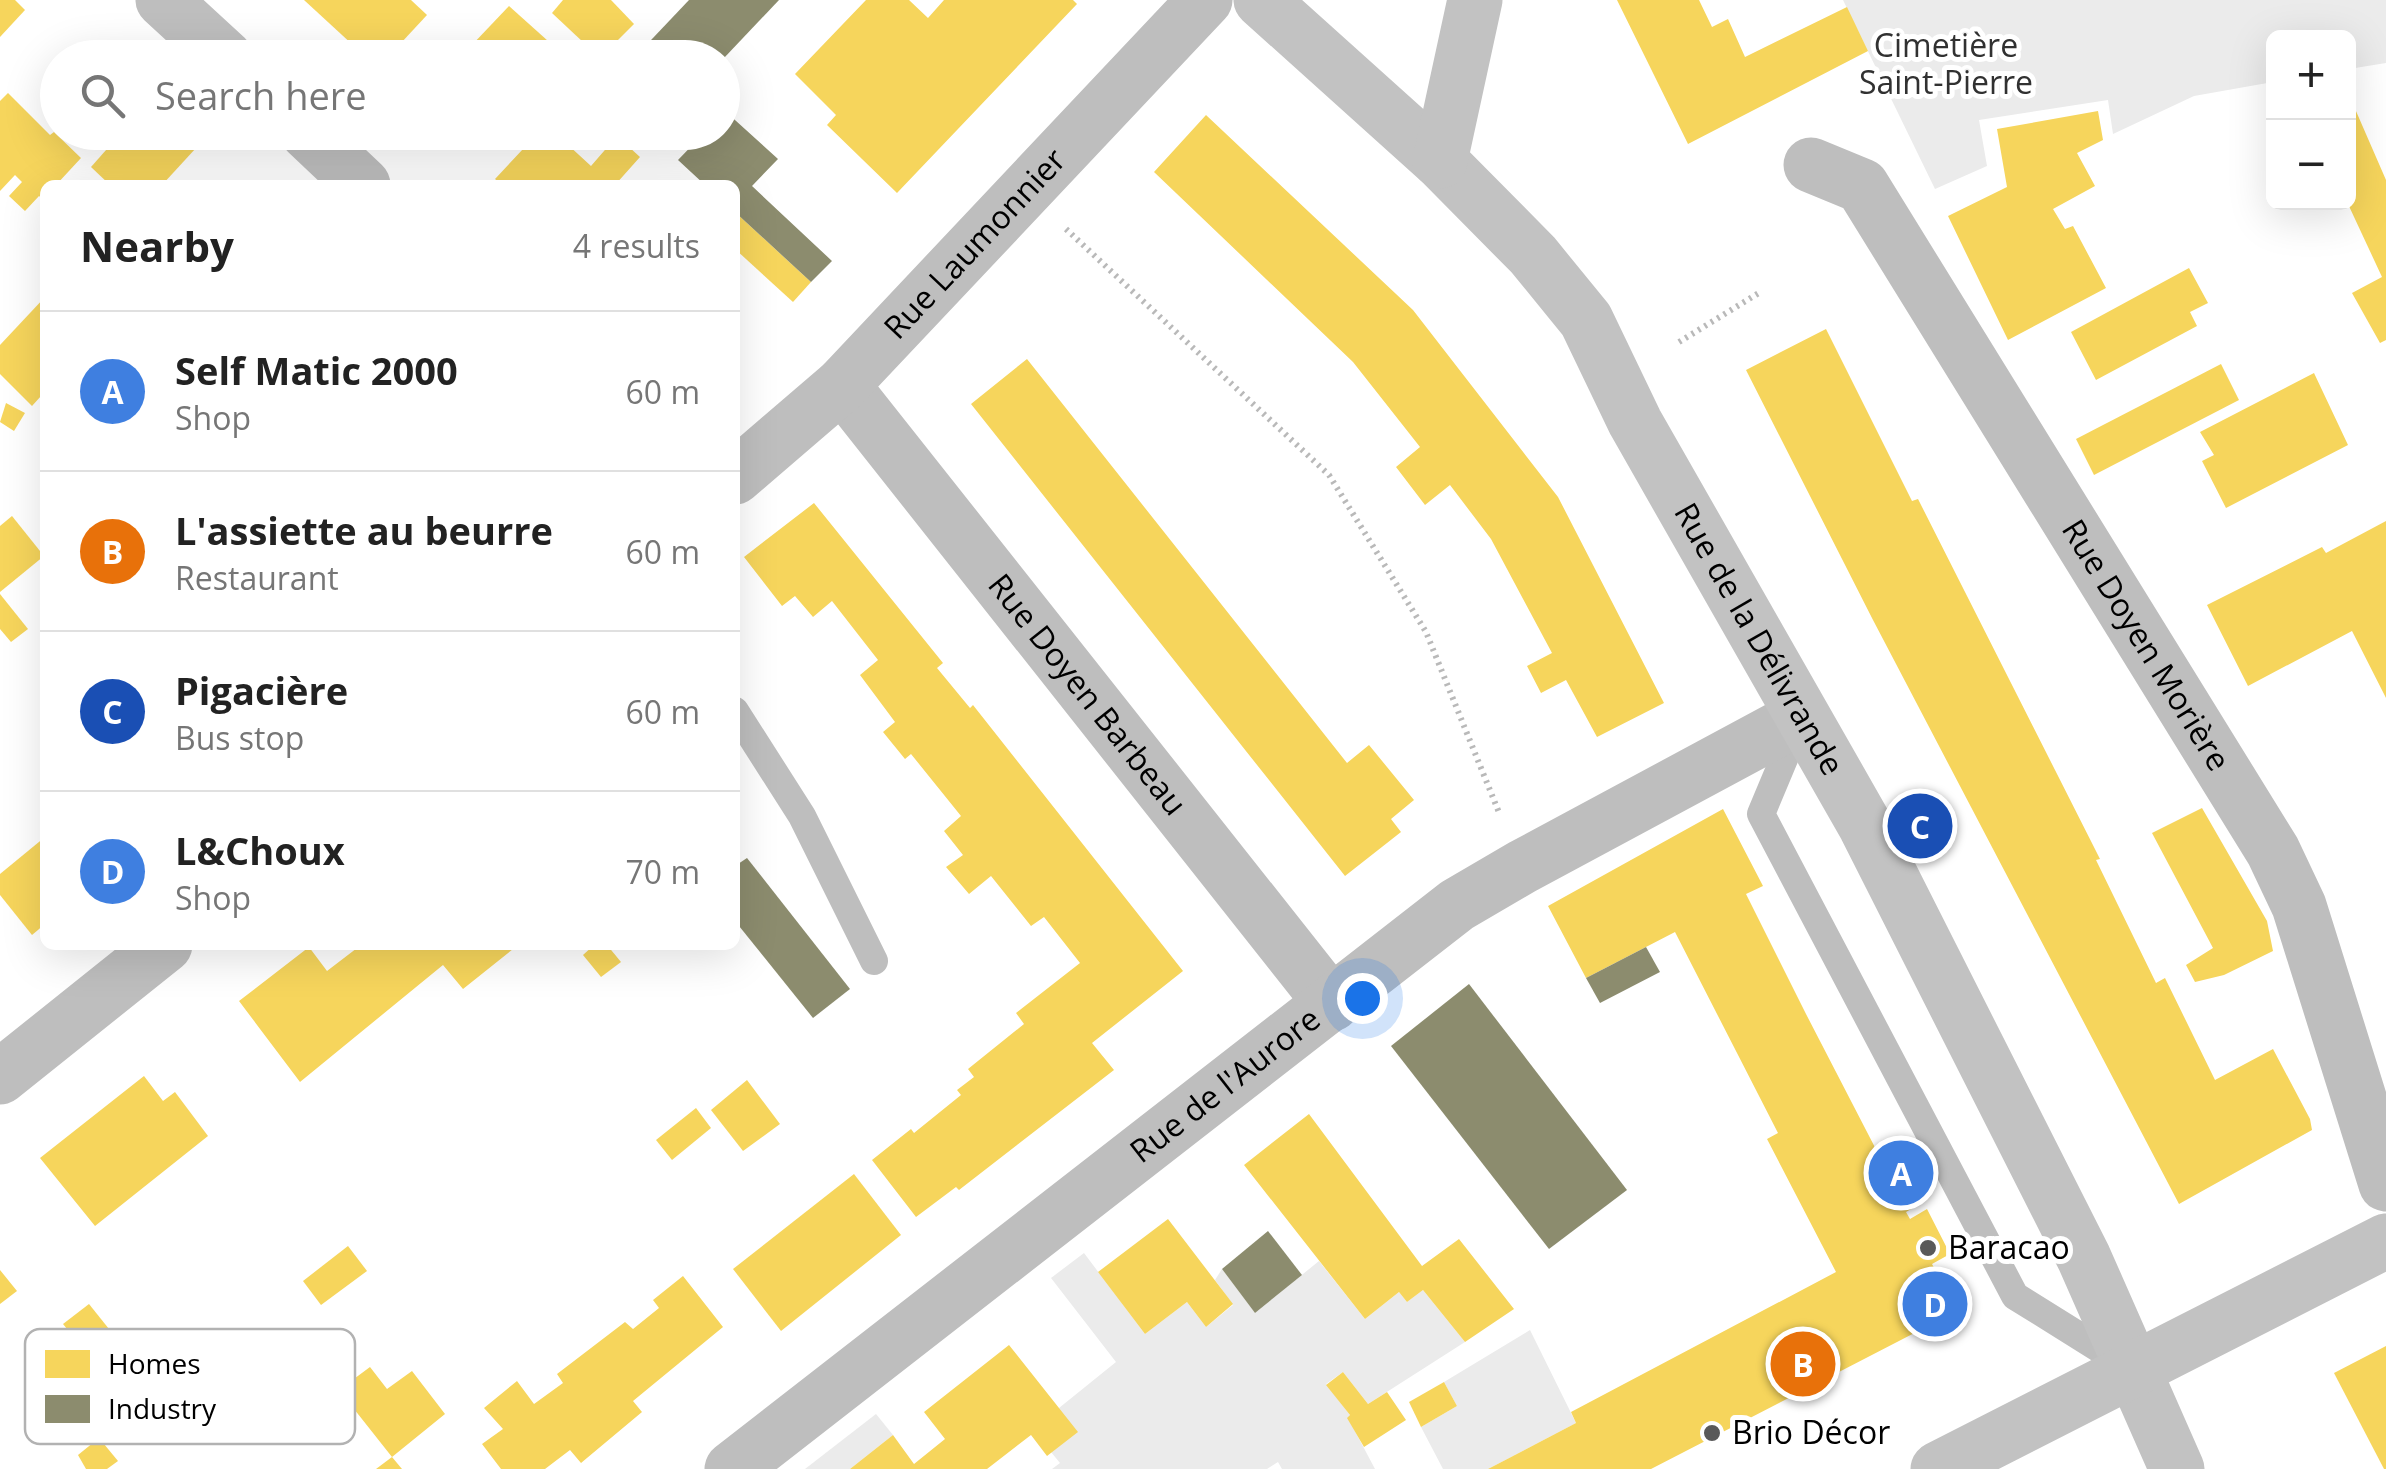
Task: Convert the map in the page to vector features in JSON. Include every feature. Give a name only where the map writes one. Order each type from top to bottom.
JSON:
[{"type":"main road","name":"Rue de la Délivrande","points":[[1261,0],[1440,161],[1533,255],[1586,320],[1635,422],[1866,827],[2084,1258],[2178,1469]]},
{"type":"main road","points":[[1440,161],[1474,0]]},
{"type":"main road","points":[[1938,1469],[2386,1240]]},
{"type":"street","points":[[163,0],[206,40]]},
{"type":"street","name":"Rue Laumonnier","points":[[740,473],[842,385],[1205,0]]},
{"type":"street","points":[[326,150],[359,180]]},
{"type":"street","name":"Rue Doyen Morière","points":[[1810,165],[1862,186],[2273,851],[2311,942],[2386,1184]]},
{"type":"street","name":"Rue Doyen Barbeau","points":[[842,385],[1332,1004]]},
{"type":"street","name":"Rue de l'Aurore","points":[[732,1469],[1457,905],[1522,866],[1802,717]]},
{"type":"street","points":[[0,1076],[158,950]]},
{"type":"lane","points":[[1802,717],[1761,814],[2015,1296],[2133,1369]]},
{"type":"lane","points":[[740,719],[802,816],[874,960]]},
{"type":"path","points":[[1024,191],[1329,475],[1426,632],[1522,866]]},
{"type":"path","points":[[1679,342],[1762,291]]},
{"type":"green space","name":"Cimetière Saint-Pierre","points":[[1843,0],[2386,0],[2386,63],[2356,68],[2356,30],[2266,30],[2266,83],[2194,96],[2113,134],[2108,100],[1979,120],[1987,166],[1935,189]]},
{"type":"green space","points":[[1084,1253],[1145,1334],[1187,1302],[1206,1327],[1233,1305],[1215,1280],[1222,1269],[1255,1313],[1319,1261],[1365,1319],[1399,1292],[1407,1302],[1423,1290],[1465,1342],[1368,1404],[1343,1372],[1326,1384],[1350,1415],[1348,1418],[1375,1469],[1282,1469],[1278,1462],[1267,1469],[1052,1469],[1060,1463],[1051,1452],[1059,1408],[1116,1362],[1051,1278]]},
{"type":"green space","points":[[1530,1330],[1576,1423],[1488,1469],[1443,1469],[1421,1427],[1457,1406],[1444,1382]]},
{"type":"green space","points":[[876,1414],[893,1435],[850,1469],[805,1469]]},
{"type":"building: Homes","points":[[0,0],[15,0],[25,10],[0,37]]},
{"type":"building: Homes","points":[[304,0],[411,0],[427,15],[404,40],[347,40]]},
{"type":"building: Homes","points":[[563,0],[611,0],[634,24],[618,40],[581,40],[552,13]]},
{"type":"building: Homes","points":[[866,0],[909,0],[928,18],[944,0],[1073,0],[1077,4],[897,193],[827,125],[836,115],[795,74]]},
{"type":"building: Homes","points":[[1617,0],[1699,0],[1712,27],[1728,19],[1745,57],[1847,7],[1868,51],[1688,144]]},
{"type":"building: Homes","points":[[509,6],[547,40],[477,40]]},
{"type":"building: Homes","points":[[8,93],[40,125],[40,150],[73,150],[81,158],[61,180],[40,180],[40,197],[25,211],[9,196],[22,182],[15,175],[0,191],[0,101]]},
{"type":"building: Homes","points":[[2098,111],[2103,140],[2077,153],[2095,186],[2053,209],[2065,229],[2073,226],[2106,288],[2008,340],[1948,216],[2007,187],[1997,129]]},
{"type":"building: Homes","points":[[2356,111],[2386,180],[2386,340],[2380,343],[2352,293],[2382,277],[2351,210],[2356,210]]},
{"type":"building: Homes","points":[[1206,115],[1413,310],[1558,497],[1664,703],[1597,737],[1566,680],[1541,693],[1527,666],[1552,653],[1491,539],[1450,485],[1425,505],[1396,467],[1420,447],[1353,362],[1154,172]]},
{"type":"building: Homes","points":[[106,150],[194,150],[167,180],[105,180],[91,167]]},
{"type":"building: Homes","points":[[522,150],[574,150],[591,166],[605,150],[632,150],[640,157],[619,180],[495,179]]},
{"type":"building: Homes","points":[[740,217],[811,282],[793,302],[740,254]]},
{"type":"building: Homes","points":[[2189,268],[2208,303],[2190,312],[2197,326],[2096,380],[2071,332]]},
{"type":"building: Homes","points":[[40,302],[40,397],[32,406],[0,374],[0,345]]},
{"type":"building: Homes","points":[[1826,329],[1912,501],[1918,499],[2100,859],[2096,860],[2156,983],[2165,978],[2215,1080],[2273,1049],[2310,1119],[2312,1130],[2179,1204],[1746,370]]},
{"type":"building: Homes","points":[[1027,359],[1347,763],[1369,745],[1414,800],[1391,819],[1401,832],[1345,876],[971,404]]},
{"type":"building: Homes","points":[[2221,364],[2239,400],[2094,475],[2076,439]]},
{"type":"building: Homes","points":[[2314,373],[2348,445],[2226,508],[2202,461],[2214,455],[2200,432]]},
{"type":"building: Homes","points":[[6,403],[25,413],[14,431],[0,422]]},
{"type":"building: Homes","points":[[814,503],[943,663],[937,668],[970,708],[973,705],[1183,971],[1092,1043],[1114,1070],[959,1190],[956,1187],[916,1217],[872,1160],[961,1095],[957,1090],[974,1077],[968,1069],[1024,1024],[1016,1013],[1080,963],[1044,917],[1031,926],[991,876],[969,894],[946,867],[963,855],[944,831],[961,816],[911,754],[905,759],[883,732],[895,722],[860,675],[878,660],[832,601],[813,617],[795,596],[782,606],[744,557]]},
{"type":"building: Homes","points":[[12,516],[40,551],[40,559],[0,592],[0,526]]},
{"type":"building: Homes","points":[[2386,521],[2386,698],[2352,631],[2248,686],[2207,605],[2322,547],[2326,553]]},
{"type":"building: Homes","points":[[0,594],[28,629],[11,642],[0,629]]},
{"type":"building: Homes","points":[[2202,808],[2267,921],[2273,951],[2224,975],[2195,982],[2186,965],[2213,948],[2152,833]]},
{"type":"building: Homes","points":[[1723,809],[1763,886],[1746,894],[1806,1014],[1882,1161],[1898,1153],[1923,1202],[1906,1212],[1910,1219],[1927,1209],[1950,1254],[1932,1264],[1957,1311],[1651,1469],[1488,1469],[1576,1423],[1571,1412],[1836,1272],[1767,1139],[1778,1133],[1675,932],[1586,978],[1548,906]]},
{"type":"building: Homes","points":[[40,841],[40,928],[32,935],[0,895],[0,874]]},
{"type":"building: Homes","points":[[305,950],[311,950],[327,971],[354,950],[512,950],[463,989],[443,965],[300,1082],[239,1001]]},
{"type":"building: Homes","points":[[588,950],[611,950],[621,962],[601,977],[583,955]]},
{"type":"building: Homes","points":[[144,1076],[163,1101],[175,1092],[208,1136],[95,1226],[40,1158]]},
{"type":"building: Homes","points":[[747,1080],[780,1124],[743,1151],[711,1110]]},
{"type":"building: Homes","points":[[696,1108],[711,1128],[672,1160],[656,1140]]},
{"type":"building: Homes","points":[[1309,1114],[1422,1266],[1459,1239],[1514,1309],[1465,1342],[1423,1290],[1407,1302],[1399,1292],[1365,1319],[1244,1165]]},
{"type":"building: Homes","points":[[854,1174],[901,1235],[781,1331],[733,1269]]},
{"type":"building: Homes","points":[[1168,1219],[1233,1304],[1206,1327],[1187,1302],[1145,1334],[1098,1272]]},
{"type":"building: Homes","points":[[348,1246],[367,1271],[321,1305],[303,1281]]},
{"type":"building: Homes","points":[[0,1270],[17,1291],[0,1304]]},
{"type":"building: Homes","points":[[683,1276],[723,1327],[633,1401],[642,1412],[581,1463],[570,1450],[545,1469],[501,1469],[482,1444],[503,1429],[484,1408],[517,1381],[534,1404],[563,1383],[557,1374],[625,1322],[633,1329],[659,1308],[653,1300]]},
{"type":"building: Homes","points":[[89,1304],[109,1329],[67,1329],[63,1324]]},
{"type":"building: Homes","points":[[1009,1345],[1078,1432],[1047,1456],[1031,1435],[987,1469],[850,1469],[893,1435],[914,1464],[945,1439],[924,1412]]},
{"type":"building: Homes","points":[[2386,1346],[2386,1469],[2384,1469],[2334,1373]]},
{"type":"building: Homes","points":[[370,1367],[387,1389],[412,1371],[445,1414],[392,1457],[355,1410],[355,1378]]},
{"type":"building: Homes","points":[[1343,1372],[1368,1404],[1387,1392],[1406,1420],[1364,1447],[1347,1418],[1350,1415],[1326,1385]]},
{"type":"building: Homes","points":[[1444,1382],[1457,1406],[1421,1427],[1409,1402]]},
{"type":"building: Homes","points":[[92,1444],[104,1444],[118,1461],[107,1469],[86,1469],[78,1455]]},
{"type":"building: Homes","points":[[392,1457],[402,1469],[376,1469]]},
{"type":"building: Industry","points":[[689,0],[779,0],[740,41],[651,40]]},
{"type":"building: Industry","points":[[740,125],[778,159],[752,186],[832,261],[811,282],[740,217],[740,180],[700,180],[678,160],[688,150],[740,150]]},
{"type":"building: Industry","points":[[747,858],[850,989],[813,1018],[740,927],[740,863]]},
{"type":"building: Industry","points":[[1646,947],[1660,972],[1600,1003],[1586,978]]},
{"type":"building: Industry","points":[[1469,984],[1627,1190],[1549,1249],[1391,1046]]},
{"type":"building: Industry","points":[[1268,1231],[1302,1275],[1255,1313],[1222,1269]]},
{"type":"place","name":"Pigacière","points":[[1920,826]]},
{"type":"place","name":"Self Matic 2000","points":[[1901,1173]]},
{"type":"place","name":"Baracao","points":[[1928,1248]]},
{"type":"place","name":"L&Choux","points":[[1935,1304]]},
{"type":"place","name":"L'assiette au beurre","points":[[1803,1364]]},
{"type":"place","name":"Brio Décor","points":[[1712,1433]]}]
